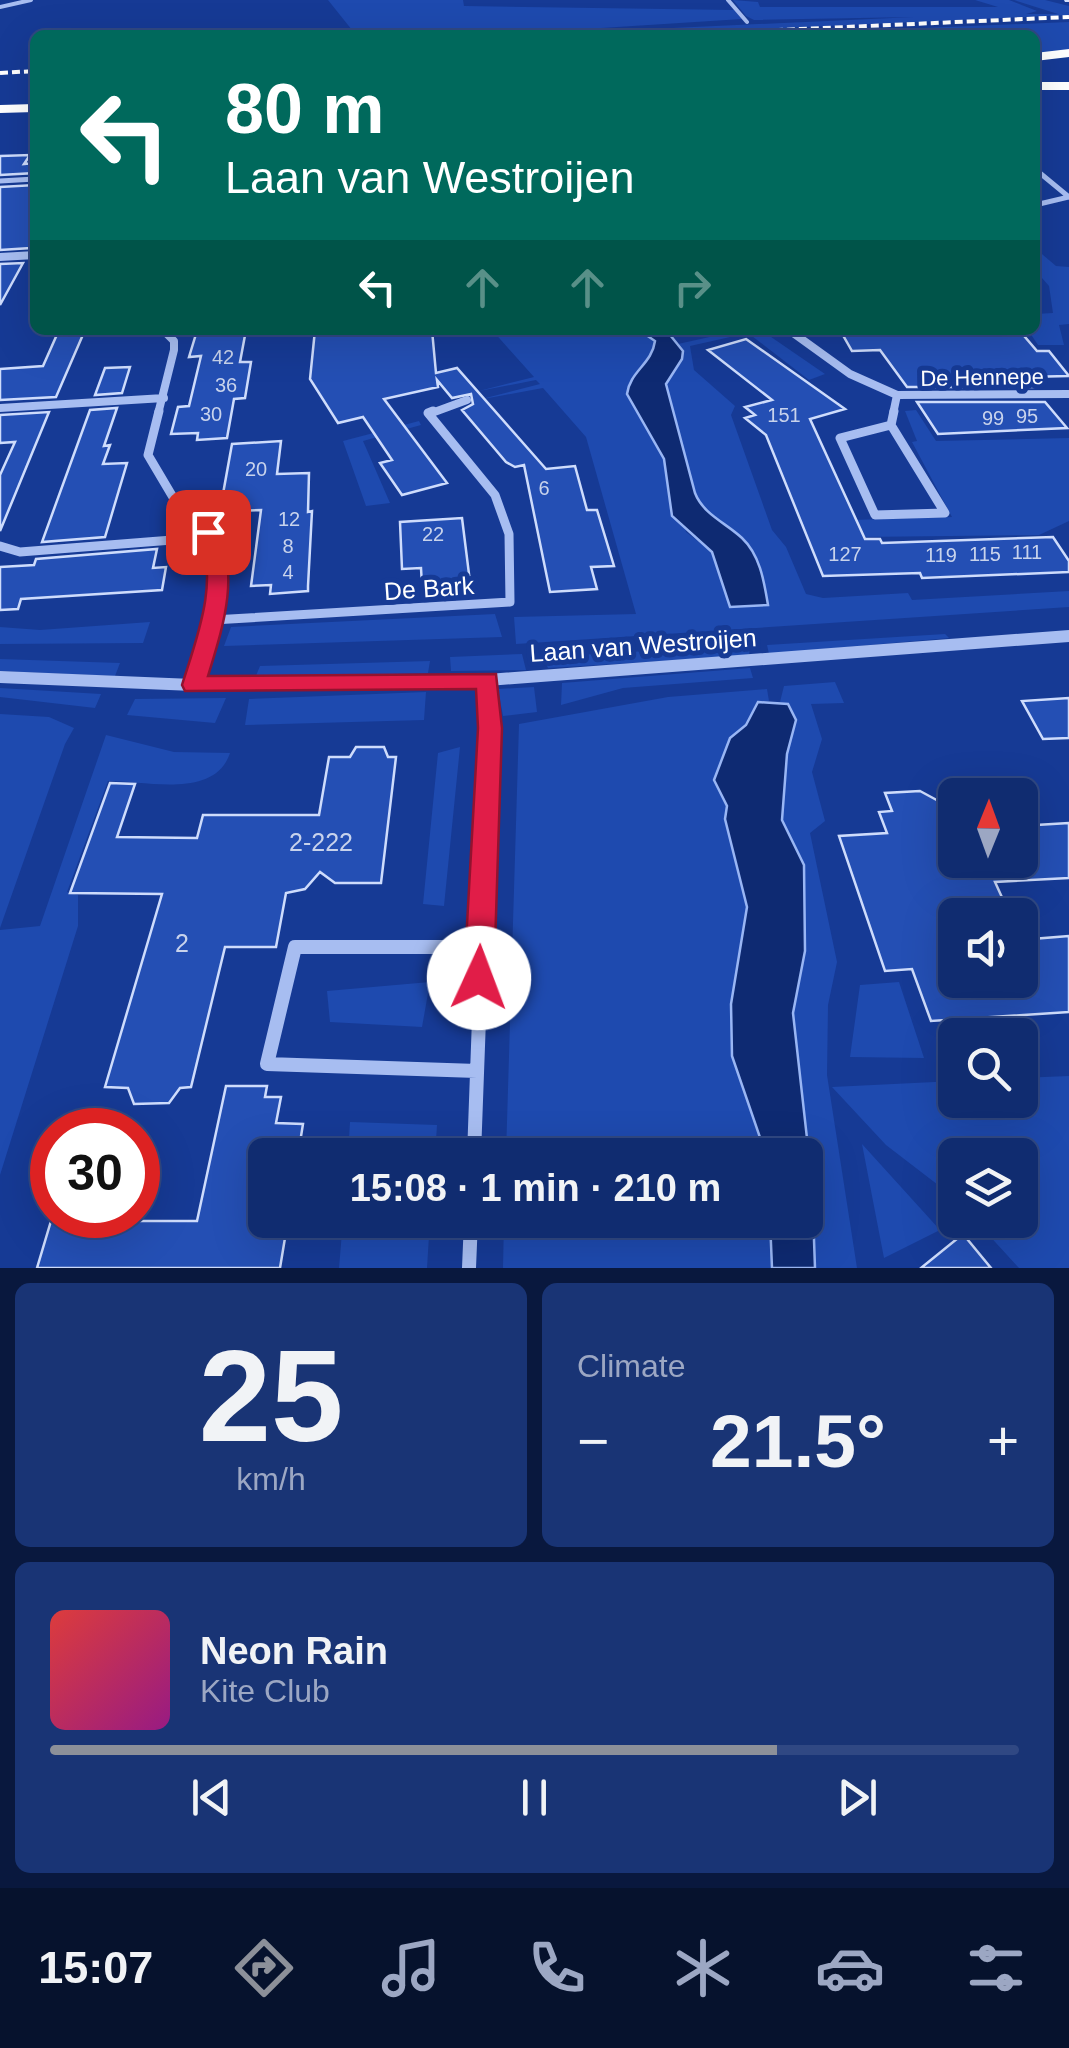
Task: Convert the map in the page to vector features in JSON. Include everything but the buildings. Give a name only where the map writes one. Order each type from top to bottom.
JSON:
[{"type":"highway","points":[[1040,56],[1069,53]]},
{"type":"highway","points":[[1040,86],[1069,86]]},
{"type":"highway","points":[[0,100],[30,100]]},
{"type":"highway","points":[[0,108],[30,108]]},
{"type":"street","points":[[0,6],[31,0]]},
{"type":"street","points":[[728,0],[747,22]]},
{"type":"street","points":[[1040,173],[1069,197]]},
{"type":"street","points":[[0,181],[30,179]]},
{"type":"street","points":[[1040,204],[1069,197]]},
{"type":"street","points":[[0,256],[30,255]]},
{"type":"street","points":[[168,335],[174,340],[164,398],[148,455],[178,504],[208,532],[218,553],[214,620],[194,685]]},
{"type":"street","name":"De Hennepe","points":[[796,335],[850,374],[897,396],[1069,394]]},
{"type":"street","name":"De Hennepe","points":[[891,424],[897,396]]},
{"type":"street","points":[[0,408],[164,398]]},
{"type":"street","name":"De Bark","points":[[214,620],[510,602],[509,534],[496,495],[428,413],[467,400]]},
{"type":"street","points":[[891,424],[912,454],[945,513],[875,515],[840,438],[891,424]]},
{"type":"street","points":[[0,546],[20,552],[185,539],[208,532]]},
{"type":"street","name":"Laan van Westroijen","points":[[0,677],[194,685],[488,680],[1069,636]]},
{"type":"street","name":"Laan van Westroijen","points":[[869,654],[946,655],[1069,647]]},
{"type":"street","points":[[475,1138],[490,728],[488,680]]},
{"type":"street","points":[[477,1071],[266,1064],[294,947],[480,948]]},
{"type":"street","points":[[469,1268],[470,1238]]},
{"type":"shaded area","points":[[328,0],[463,0],[464,6],[734,10],[742,19],[569,30],[352,30]]},
{"type":"shaded area","points":[[733,0],[758,2],[760,7],[998,7],[975,0],[1009,0],[1037,11],[1026,14],[1058,14],[1014,0],[1045,0],[1069,6],[1069,15],[738,30],[629,30],[914,17],[754,20]]},
{"type":"shaded area","points":[[1069,22],[1069,50],[1040,53],[1040,30],[876,30]]},
{"type":"shaded area","points":[[1040,252],[1056,266],[1069,267],[1069,324],[1059,325],[1064,345],[1038,345],[1031,335],[1040,335],[1040,314],[1053,313],[1049,286],[1040,276]]},
{"type":"shaded area","points":[[496,335],[646,335],[655,342],[647,362],[631,378],[634,408],[664,459],[686,532],[712,552],[730,607],[767,605],[698,501],[666,384],[679,365],[682,351],[678,344],[718,335],[739,335],[690,346],[694,370],[735,406],[731,415],[772,530],[786,547],[806,594],[823,598],[908,593],[912,600],[1069,591],[1069,607],[516,644],[514,617],[636,614],[586,437],[543,388],[478,400],[540,384],[536,380],[479,391],[534,377]]},
{"type":"shaded area","points":[[646,335],[670,335],[683,351],[666,384],[695,493],[703,507],[742,538],[753,552],[768,605],[730,607],[712,552],[672,516],[664,459],[627,394],[655,341]]},
{"type":"shaded area","points":[[751,335],[768,335],[825,374],[809,380]]},
{"type":"shaded area","points":[[916,410],[936,441],[1069,438],[1069,521],[1039,535],[859,537],[852,520],[952,517],[912,442],[917,441],[905,411]]},
{"type":"shaded area","points":[[419,421],[421,425],[363,441],[390,503],[366,506],[343,441]]},
{"type":"shaded area","points":[[495,614],[502,637],[224,646],[231,627]]},
{"type":"shaded area","points":[[150,622],[143,643],[0,644],[0,627],[40,630]]},
{"type":"shaded area","points":[[945,634],[949,638],[769,654],[767,645]]},
{"type":"shaded area","points":[[750,645],[749,656],[548,668],[543,657]]},
{"type":"shaded area","points":[[522,654],[526,670],[451,671],[450,657]]},
{"type":"shaded area","points":[[0,659],[120,663],[115,676],[0,671]]},
{"type":"shaded area","points":[[430,661],[428,673],[255,678],[260,666]]},
{"type":"shaded area","points":[[750,668],[753,678],[623,688],[561,705],[562,683]]},
{"type":"shaded area","points":[[835,682],[844,703],[811,704],[822,739],[812,772],[825,821],[810,833],[837,962],[828,1005],[827,1075],[857,1268],[815,1268],[814,1238],[823,1238],[823,1138],[807,1138],[793,1013],[805,951],[804,865],[782,820],[787,754],[796,721],[788,705],[780,702],[784,686]]},
{"type":"shaded area","points":[[534,687],[537,712],[503,716],[498,689]]},
{"type":"shaded area","points":[[0,688],[101,694],[95,708],[0,697]]},
{"type":"shaded area","points":[[767,689],[769,701],[758,702],[746,725],[730,738],[714,780],[727,807],[725,819],[747,907],[731,1004],[740,1082],[760,1138],[507,1138],[519,724],[668,697]]},
{"type":"shaded area","points":[[426,692],[424,720],[245,725],[249,699]]},
{"type":"shaded area","points":[[226,698],[215,723],[127,715],[135,699]]},
{"type":"shaded area","points":[[758,702],[788,704],[796,720],[787,754],[782,820],[804,865],[805,951],[793,1013],[807,1138],[760,1138],[732,1056],[731,1004],[747,907],[725,819],[727,806],[714,780],[730,738],[746,725]]},
{"type":"shaded area","points":[[0,714],[49,717],[74,728],[0,928]]},
{"type":"shaded area","points":[[106,735],[174,752],[230,753],[210,777],[195,782],[108,781],[67,892],[78,895],[78,926],[0,1175],[0,930],[40,926]]},
{"type":"shaded area","points":[[460,747],[444,906],[423,904],[438,753]]},
{"type":"shaded area","points":[[430,982],[422,1027],[330,1022],[327,991]]},
{"type":"shaded area","points":[[899,982],[924,1058],[850,1057],[860,985]]},
{"type":"shaded area","points":[[1069,1076],[1069,1268],[1019,1268],[992,1238],[1038,1238],[1038,1138],[938,1138],[938,1185],[886,1145],[832,1087],[938,1082],[938,1118],[1038,1118],[1038,1077]]},
{"type":"shaded area","points":[[350,1122],[437,1125],[436,1138],[349,1138]]},
{"type":"shaded area","points":[[862,1144],[938,1228],[884,1258]]},
{"type":"shaded area","points":[[342,1238],[429,1238],[427,1268],[339,1268]]},
{"type":"shaded area","points":[[504,1238],[771,1238],[772,1268],[503,1268]]},
{"type":"shaded area","points":[[771,1238],[814,1238],[815,1268],[772,1268]]},
{"type":"railway","points":[[779,30],[1069,17]]},
{"type":"railway","points":[[0,73],[30,71]]},
{"type":"route","points":[[208,532],[218,553],[214,620],[194,685],[488,680],[490,728],[479,978]]}]
